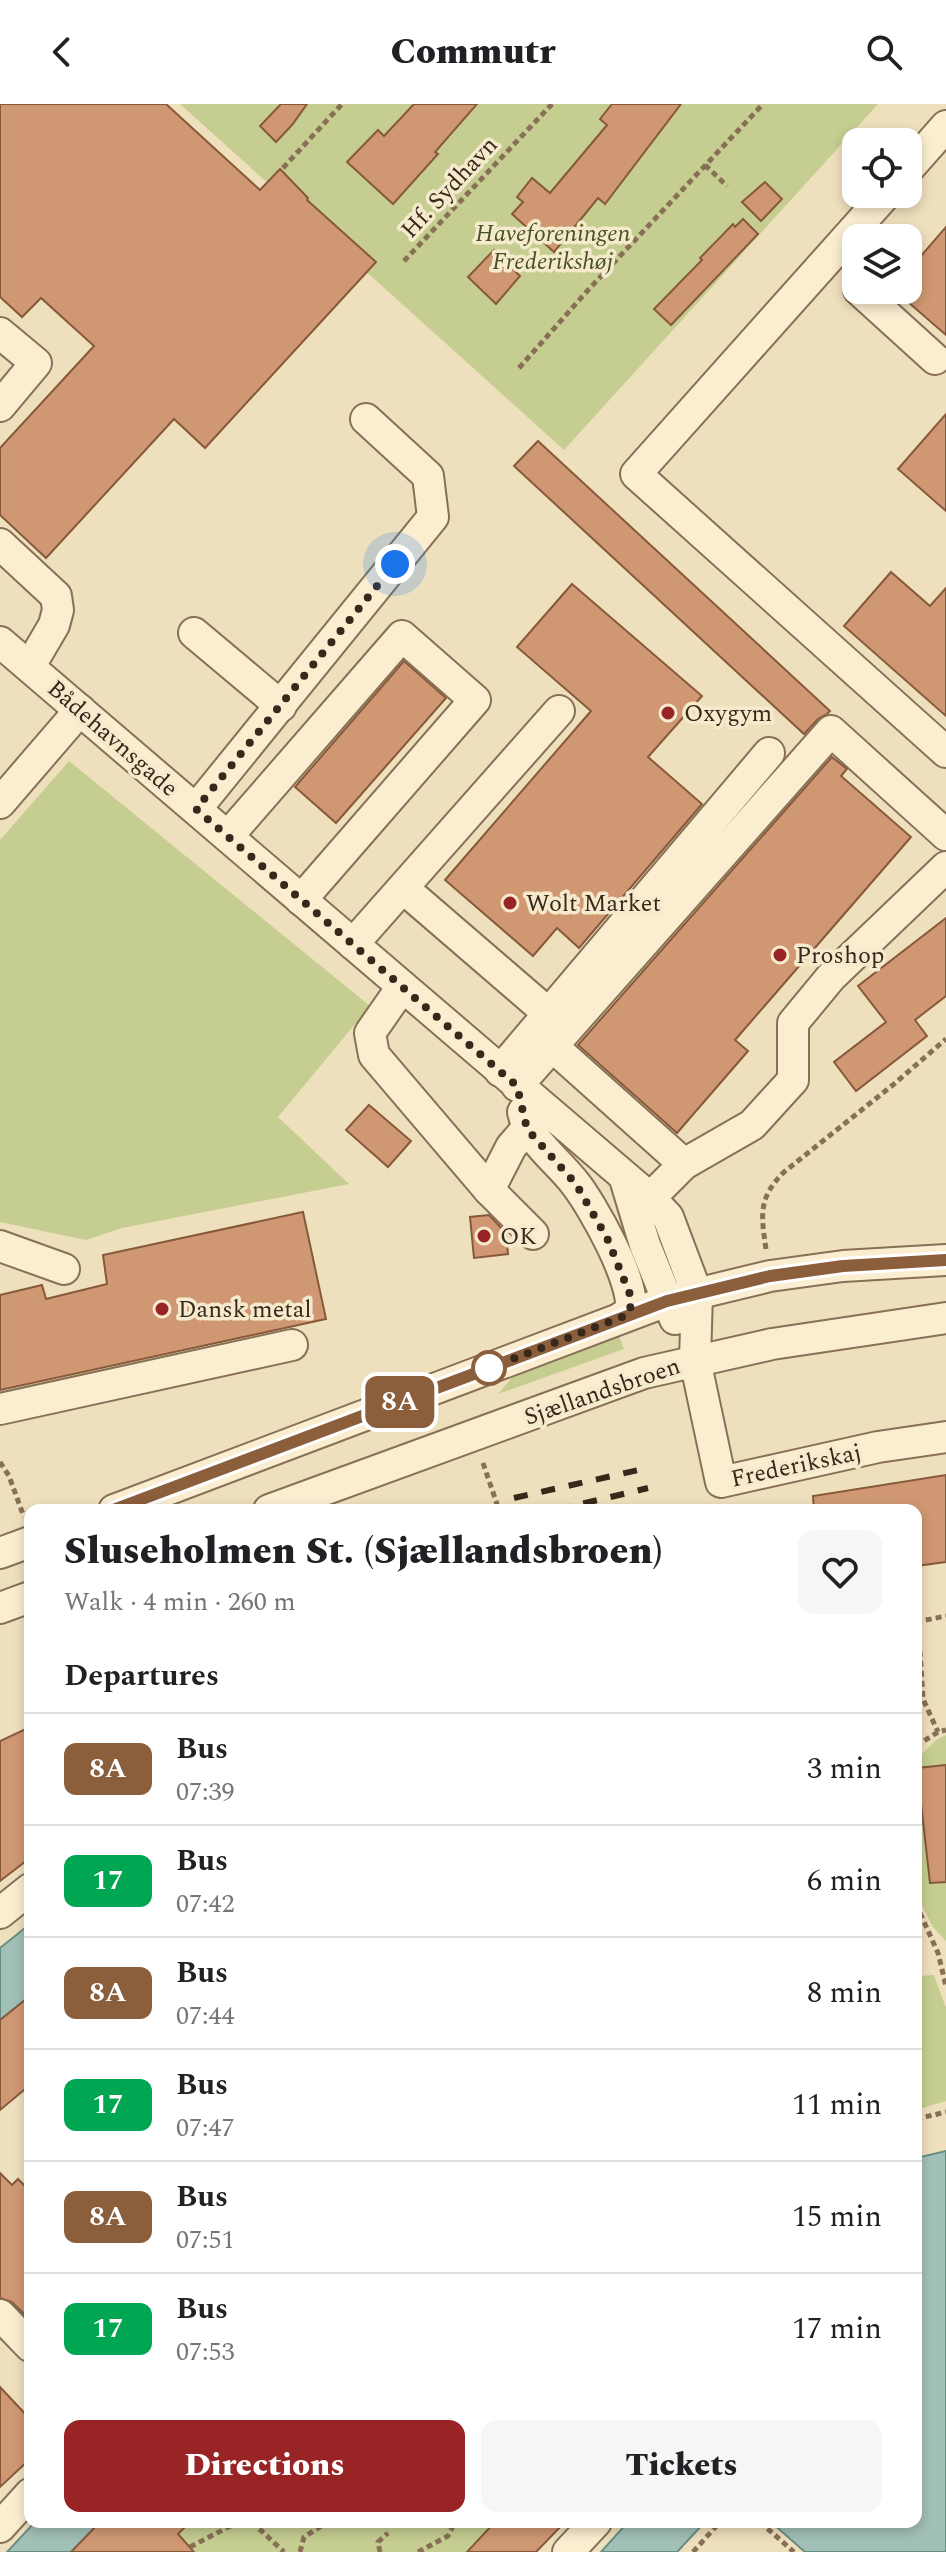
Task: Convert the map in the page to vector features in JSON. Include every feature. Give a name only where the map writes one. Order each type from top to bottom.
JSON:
[{"type":"street","points":[[922,153],[946,126]]},
{"type":"street","points":[[873,208],[636,474],[946,752]]},
{"type":"street","points":[[826,261],[842,275]]},
{"type":"street","points":[[874,304],[935,359]]},
{"type":"street","points":[[0,333],[36,363],[0,406]]},
{"type":"street","points":[[196,809],[433,517],[428,476],[366,419]]},
{"type":"street","points":[[0,544],[56,596],[58,610],[54,625],[30,666]]},
{"type":"street","points":[[194,633],[281,706]]},
{"type":"street","points":[[228,836],[402,636],[475,700],[301,900]]},
{"type":"street","name":"Bådehavnsgade","points":[[0,642],[508,1078],[535,1119],[650,1198],[668,1217],[697,1294],[695,1360]]},
{"type":"street","points":[[0,803],[80,710]]},
{"type":"street","points":[[353,944],[559,711]]},
{"type":"street","points":[[508,1078],[552,1046],[831,731],[946,835]]},
{"type":"street","points":[[508,1078],[548,1013],[769,753]]},
{"type":"street","points":[[650,1198],[684,1164],[752,1125],[793,1080],[793,1023],[831,977],[946,867]]},
{"type":"street","points":[[403,888],[548,1013]]},
{"type":"street","points":[[402,987],[370,1033],[374,1055],[489,1190],[533,1234]]},
{"type":"street","points":[[552,1046],[684,1164]]},
{"type":"street","points":[[489,1190],[511,1147],[535,1119],[607,1238],[631,1297],[630,1312],[622,1317]]},
{"type":"street","points":[[625,1179],[645,1245],[695,1360]]},
{"type":"street","points":[[0,1246],[64,1269]]},
{"type":"street","points":[[130,1504],[667,1301],[770,1276],[843,1266],[946,1260]]},
{"type":"street","name":"Sjællandsbroen","points":[[285,1504],[644,1373],[772,1344],[946,1318]]},
{"type":"street","points":[[0,1409],[292,1345]]},
{"type":"street","name":"Frederikskaj","points":[[695,1360],[721,1482],[878,1447],[946,1437]]},
{"type":"street","points":[[0,1553],[24,1533]]},
{"type":"street","points":[[0,1608],[24,1599]]},
{"type":"street","points":[[0,1913],[24,1894]]},
{"type":"street","points":[[0,2315],[24,2340]]},
{"type":"street","points":[[0,2527],[24,2501]]},
{"type":"street","points":[[568,2552],[590,2528]]},
{"type":"path","points":[[283,168],[342,104]]},
{"type":"path","name":"Hf. Sydhavn","points":[[404,261],[552,104]]},
{"type":"path","points":[[519,368],[763,104]]},
{"type":"path","points":[[705,165],[727,186]]},
{"type":"path","points":[[770,1276],[762,1224],[762,1208],[768,1188],[946,1039]]},
{"type":"path","points":[[474,1435],[497,1504]]},
{"type":"path","points":[[0,1462],[9,1476],[24,1521]]},
{"type":"path","points":[[922,1620],[946,1616]]},
{"type":"path","points":[[922,1686],[923,1699],[938,1732]]},
{"type":"path","points":[[922,1742],[946,1730]]},
{"type":"path","points":[[922,1917],[938,1953],[946,1986]]},
{"type":"path","points":[[938,1953],[946,1951]]},
{"type":"path","points":[[922,2118],[946,2112]]},
{"type":"path","points":[[190,2547],[226,2528]]},
{"type":"path","points":[[258,2528],[284,2552]]},
{"type":"path","points":[[300,2552],[304,2537],[318,2528]]},
{"type":"path","points":[[418,2552],[448,2536],[452,2528]]},
{"type":"path","points":[[693,2552],[715,2528]]},
{"type":"path","points":[[767,2528],[794,2552]]},
{"type":"path","points":[[380,2552],[378,2542],[388,2533]]},
{"type":"green space","name":"Haveforeningen Frederikshøj","points":[[180,104],[878,104],[856,128],[842,128],[842,144],[564,450]]},
{"type":"green space","points":[[69,761],[370,1006],[278,1117],[349,1184],[122,1228],[86,1240],[0,1222],[0,840]]},
{"type":"green space","points":[[618,1333],[624,1349],[498,1394],[516,1373]]},
{"type":"green space","points":[[946,1735],[946,1941],[933,1927],[922,1906],[922,1754]]},
{"type":"green space","points":[[934,1975],[946,2008],[946,2101],[922,2108],[922,1976]]},
{"type":"green space","points":[[184,2528],[489,2528],[467,2552],[194,2552],[178,2534]]},
{"type":"water","points":[[24,1929],[24,2001],[0,2020],[0,1948]]},
{"type":"water","points":[[946,2151],[946,2552],[805,2552],[778,2528],[922,2528],[922,2157]]},
{"type":"water","points":[[29,2528],[94,2528],[72,2552],[7,2552]]},
{"type":"water","points":[[623,2528],[699,2528],[677,2552],[601,2552]]},
{"type":"building","points":[[0,104],[166,104],[260,190],[280,169],[307,200],[376,262],[205,448],[174,419],[46,558],[0,515],[0,448],[94,346],[41,298],[22,317],[0,297]]},
{"type":"building","points":[[281,104],[307,104],[276,142],[260,126]]},
{"type":"building","points":[[414,104],[477,104],[393,204],[347,162],[378,130],[384,136]]},
{"type":"building","points":[[612,104],[681,104],[605,204],[598,198],[554,252],[512,214],[523,202],[517,197],[532,178],[550,193],[607,125],[600,119]]},
{"type":"building","points":[[765,182],[782,199],[761,221],[742,202]]},
{"type":"building","points":[[743,219],[758,234],[671,325],[654,309],[733,224],[735,227]]},
{"type":"building","points":[[946,227],[946,335],[910,304],[922,304],[922,255]]},
{"type":"building","points":[[494,250],[520,276],[496,304],[468,277]]},
{"type":"building","points":[[946,414],[946,511],[898,469]]},
{"type":"building","points":[[538,441],[830,711],[804,734],[514,466]]},
{"type":"building","points":[[891,572],[930,606],[946,588],[946,716],[844,626]]},
{"type":"building","points":[[572,584],[702,696],[648,757],[702,804],[579,948],[557,928],[533,956],[445,880],[591,711],[517,647]]},
{"type":"building","points":[[404,661],[446,698],[336,823],[295,787]]},
{"type":"building","points":[[832,757],[847,769],[841,776],[911,837],[735,1040],[748,1051],[677,1133],[578,1045]]},
{"type":"building","points":[[946,918],[946,996],[915,1020],[927,1036],[856,1091],[834,1062],[886,1022],[858,986]]},
{"type":"building","points":[[369,1105],[411,1141],[388,1167],[346,1130]]},
{"type":"building","name":"Dansk metal","points":[[303,1212],[326,1319],[0,1390],[0,1295],[42,1285],[46,1299],[107,1284],[103,1255]]},
{"type":"building","points":[[489,1215],[506,1233],[508,1254],[474,1258],[470,1217]]},
{"type":"building","points":[[946,1475],[946,1562],[922,1565],[922,1504],[814,1504],[813,1496]]},
{"type":"building","points":[[24,1730],[24,1863],[0,1881],[0,1741]]},
{"type":"building","points":[[946,1765],[946,1882],[930,1883],[922,1812],[922,1767]]},
{"type":"building","points":[[24,2001],[24,2090],[0,2110],[0,2020]]},
{"type":"building","points":[[0,2173],[12,2185],[18,2179],[24,2185],[24,2314],[12,2302],[0,2298]]},
{"type":"building","points":[[0,2387],[24,2413],[24,2465],[0,2487]]},
{"type":"building","points":[[94,2528],[184,2528],[178,2534],[194,2552],[71,2552]]},
{"type":"building","points":[[489,2528],[559,2528],[536,2552],[467,2552]]},
{"type":"railway","points":[[514,1498],[643,1469]]},
{"type":"railway","points":[[581,1504],[648,1488]]},
{"type":"bus line","name":"8A","points":[[129,1504],[667,1301],[770,1276],[843,1266],[946,1260]]},
{"type":"place","name":"Oxygym","points":[[668,713]]},
{"type":"place","name":"Wolt Market","points":[[510,903]]},
{"type":"place","name":"Proshop","points":[[780,955]]},
{"type":"place","name":"OK","points":[[484,1236]]},
{"type":"place","name":"Dansk metal","points":[[162,1309]]},
{"type":"route","points":[[395,564],[196,809],[517,1086],[527,1129],[576,1184],[595,1214],[615,1254],[631,1297],[630,1312],[489,1368]]}]
